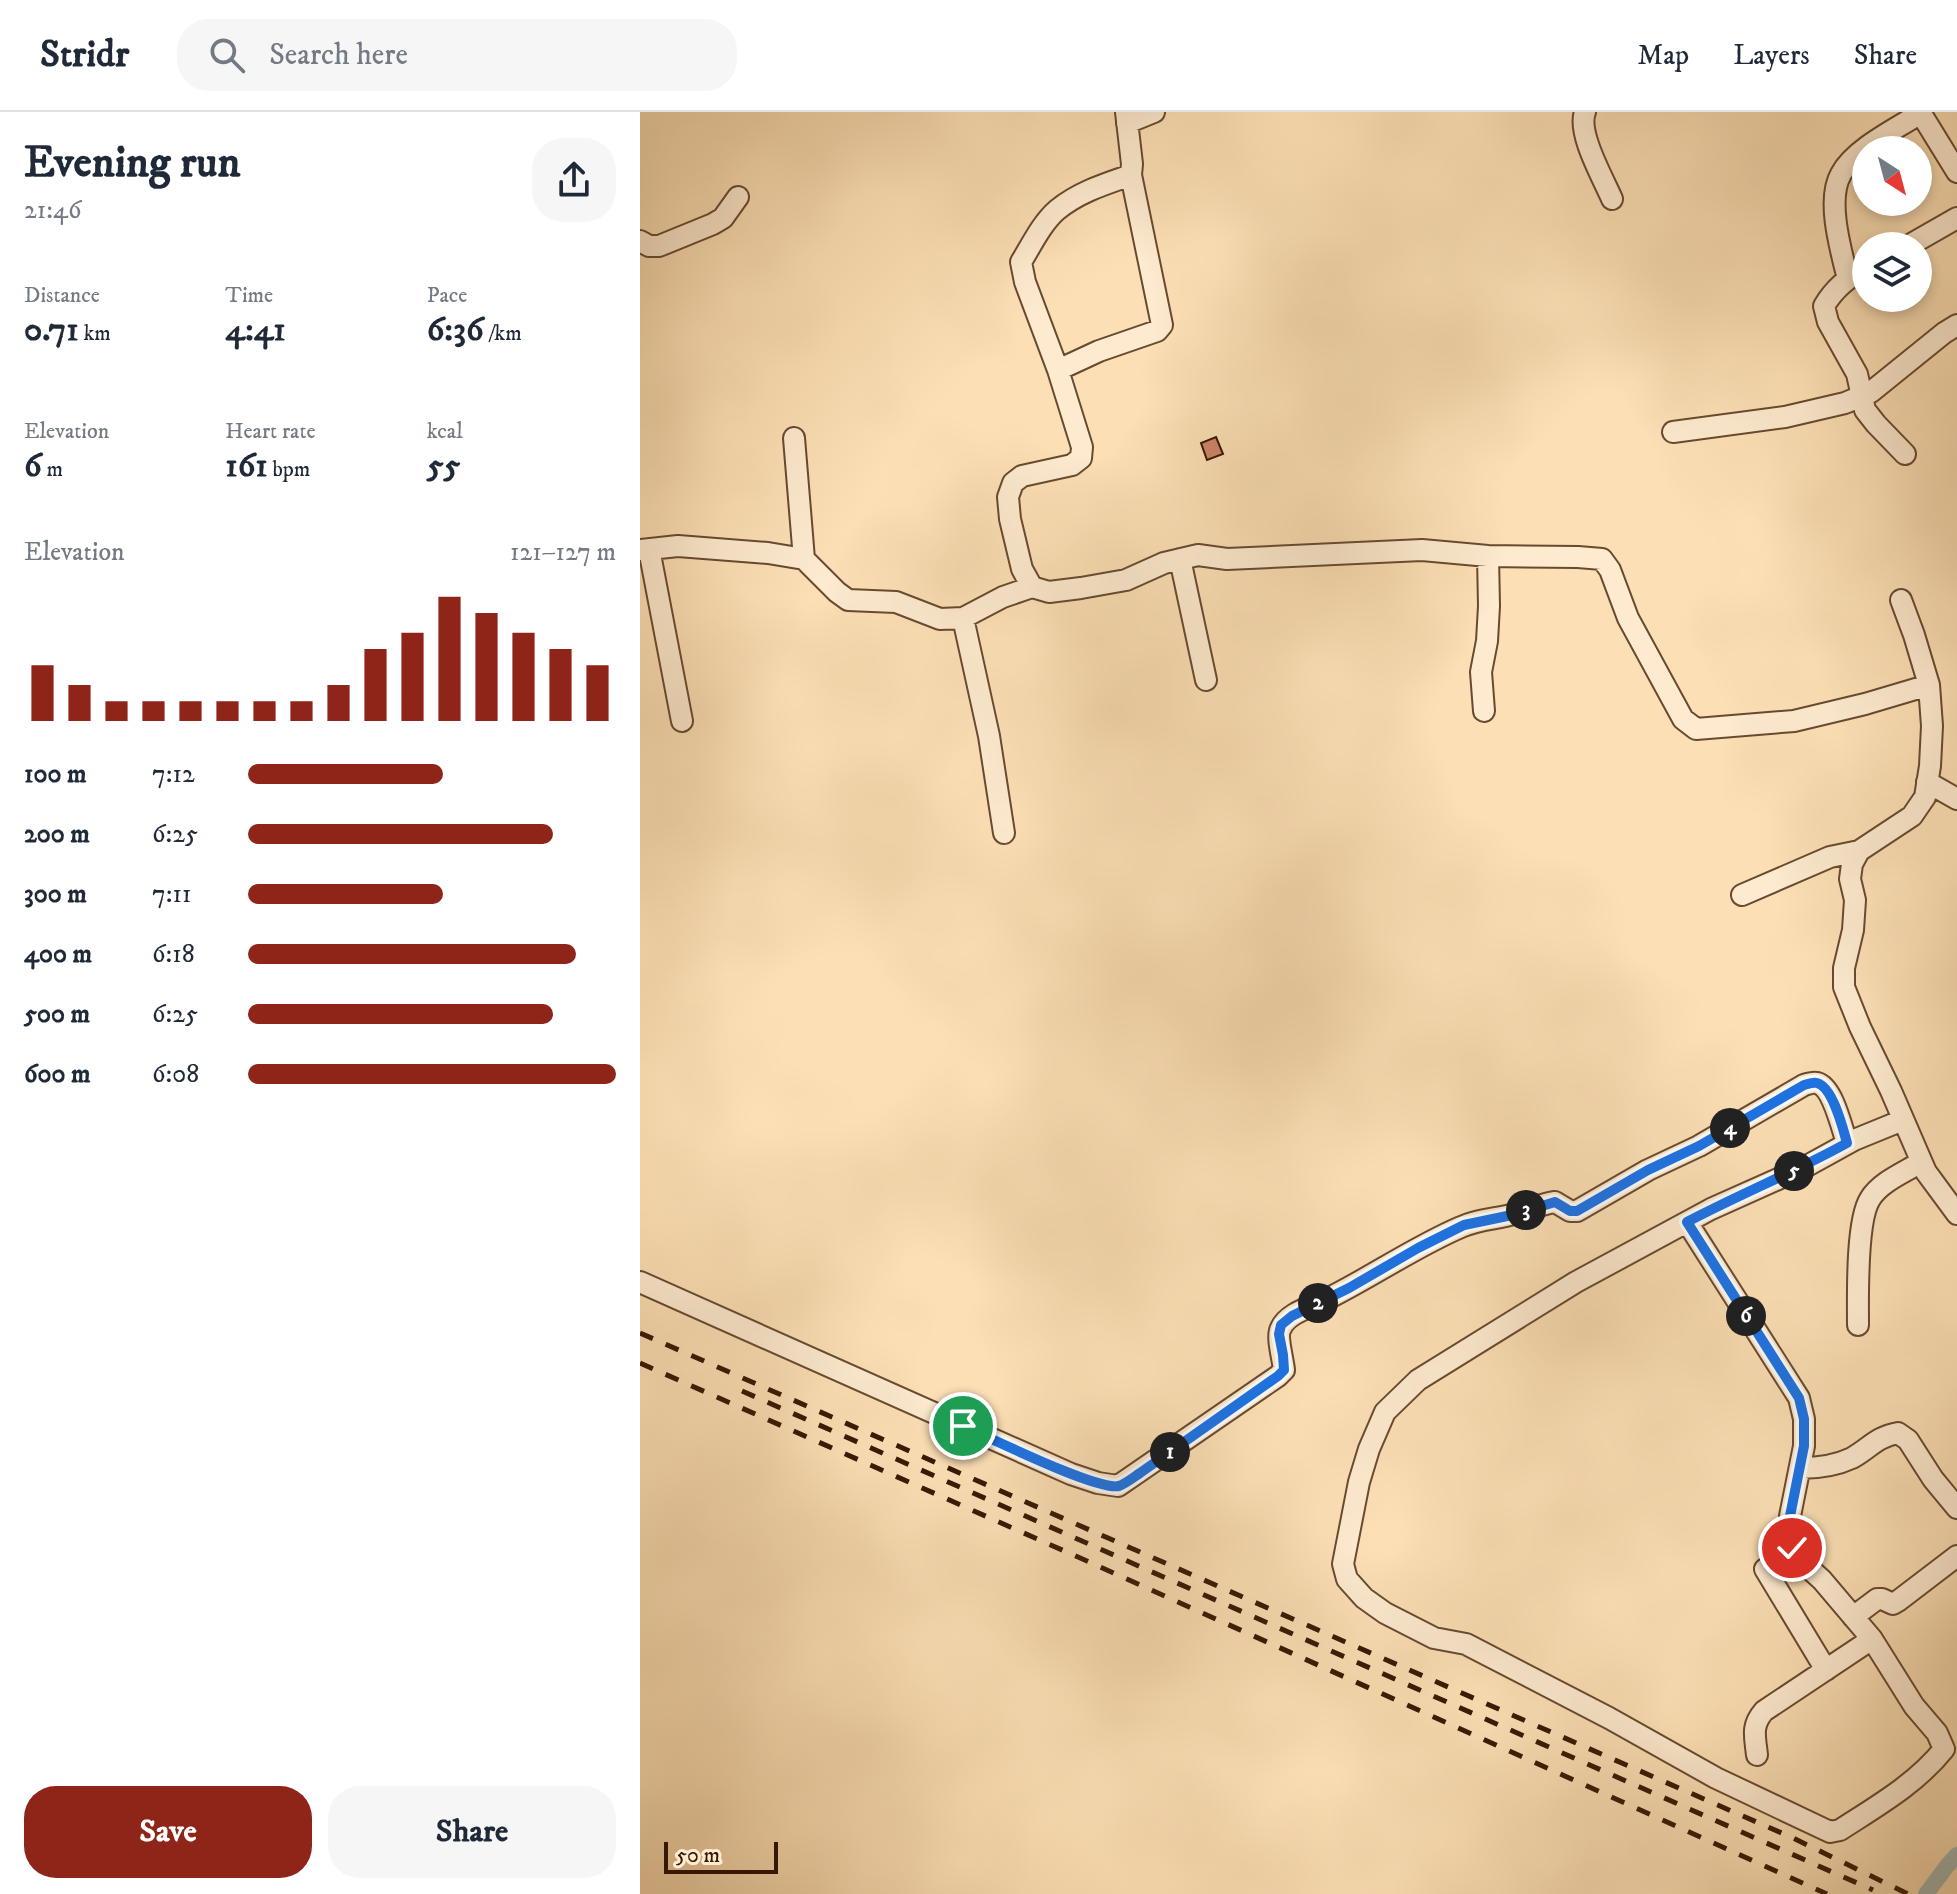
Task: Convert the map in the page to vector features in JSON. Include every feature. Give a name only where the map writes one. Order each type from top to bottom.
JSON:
[{"type":"street","points":[[1058,370],[1099,351],[1157,331],[1162,325],[1131,175],[1127,118],[1154,112]]},
{"type":"street","points":[[1585,112],[1582,119],[1584,132],[1612,199]]},
{"type":"street","points":[[1848,279],[1836,231],[1835,193],[1839,175],[1849,163],[1920,112],[1957,172]]},
{"type":"street","points":[[1032,587],[1022,569],[1010,519],[1008,497],[1013,483],[1022,476],[1072,465],[1081,458],[1082,447],[1058,370],[1025,282],[1021,262],[1041,228],[1057,210],[1088,190],[1131,175]]},
{"type":"street","points":[[640,241],[649,246],[659,246],[713,224],[723,218],[738,197]]},
{"type":"street","points":[[1932,232],[1957,218]]},
{"type":"street","points":[[1852,277],[1833,291],[1824,306],[1828,322],[1857,374],[1865,410],[1905,454]]},
{"type":"street","points":[[1673,432],[1785,417],[1828,408],[1862,396],[1957,325]]},
{"type":"street","points":[[794,438],[804,559]]},
{"type":"street","points":[[682,721],[645,550],[678,546],[804,559],[848,600],[896,602],[940,619],[963,618],[1003,597],[1032,587],[1049,592],[1126,580],[1164,563],[1198,555],[1227,559],[1422,550],[1488,556],[1602,559],[1610,570],[1628,618],[1683,719],[1696,729],[1794,721],[1929,685]]},
{"type":"street","points":[[1484,711],[1481,672],[1487,641],[1488,556]]},
{"type":"street","points":[[1180,559],[1206,680]]},
{"type":"street","points":[[1742,895],[1830,857],[1859,851],[1912,816],[1925,797],[1932,726],[1929,685],[1901,600]]},
{"type":"street","points":[[963,618],[989,736],[1004,833]]},
{"type":"street","points":[[1927,782],[1957,799]]},
{"type":"street","points":[[1859,851],[1852,864],[1850,879],[1855,900],[1844,987],[1921,1162],[1957,1214]]},
{"type":"street","points":[[640,1282],[1071,1474],[1118,1486],[1278,1376],[1284,1370],[1279,1334],[1281,1325],[1292,1316],[1464,1225],[1555,1202],[1570,1211],[1577,1211],[1804,1085],[1815,1082],[1828,1092],[1847,1143]]},
{"type":"street","points":[[1687,1222],[1799,1398],[1804,1419],[1801,1468],[1790,1516],[1792,1548],[1872,1639],[1914,1706],[1937,1733],[1944,1749],[1930,1767],[1897,1793],[1840,1830],[1830,1832],[1716,1778],[1466,1644],[1434,1638],[1385,1613],[1364,1598],[1347,1579],[1343,1564],[1359,1482],[1369,1449],[1385,1412],[1418,1380],[1576,1282],[1711,1209],[1805,1167],[1847,1143],[1903,1120]]},
{"type":"street","points":[[1858,1325],[1858,1277],[1864,1213],[1881,1187],[1921,1162]]},
{"type":"street","points":[[1801,1468],[1828,1467],[1852,1457],[1885,1435],[1898,1433],[1908,1440],[1933,1479],[1957,1508]]},
{"type":"street","points":[[1853,1617],[1877,1599],[1893,1604],[1957,1556]]},
{"type":"street","points":[[1765,1569],[1826,1670]]},
{"type":"street","points":[[1757,1755],[1754,1728],[1764,1711],[1872,1639]]},
{"type":"building","points":[[1216,437],[1223,454],[1207,460],[1201,443]]},
{"type":"waterway","points":[[1926,1894],[1957,1855]]},
{"type":"railway","points":[[640,1333],[1793,1838],[1908,1894]]},
{"type":"railway","points":[[640,1363],[1827,1894]]},
{"type":"railway","points":[[742,1391],[1873,1890]]},
{"type":"route","points":[[963,1426],[1071,1474],[1118,1486],[1278,1376],[1284,1370],[1279,1334],[1281,1325],[1292,1316],[1464,1225],[1512,1215],[1545,1203],[1555,1202],[1570,1211],[1577,1211],[1804,1085],[1815,1082],[1828,1092],[1847,1143],[1805,1167],[1687,1222],[1799,1398],[1804,1419],[1804,1446],[1790,1516],[1792,1548]]}]
